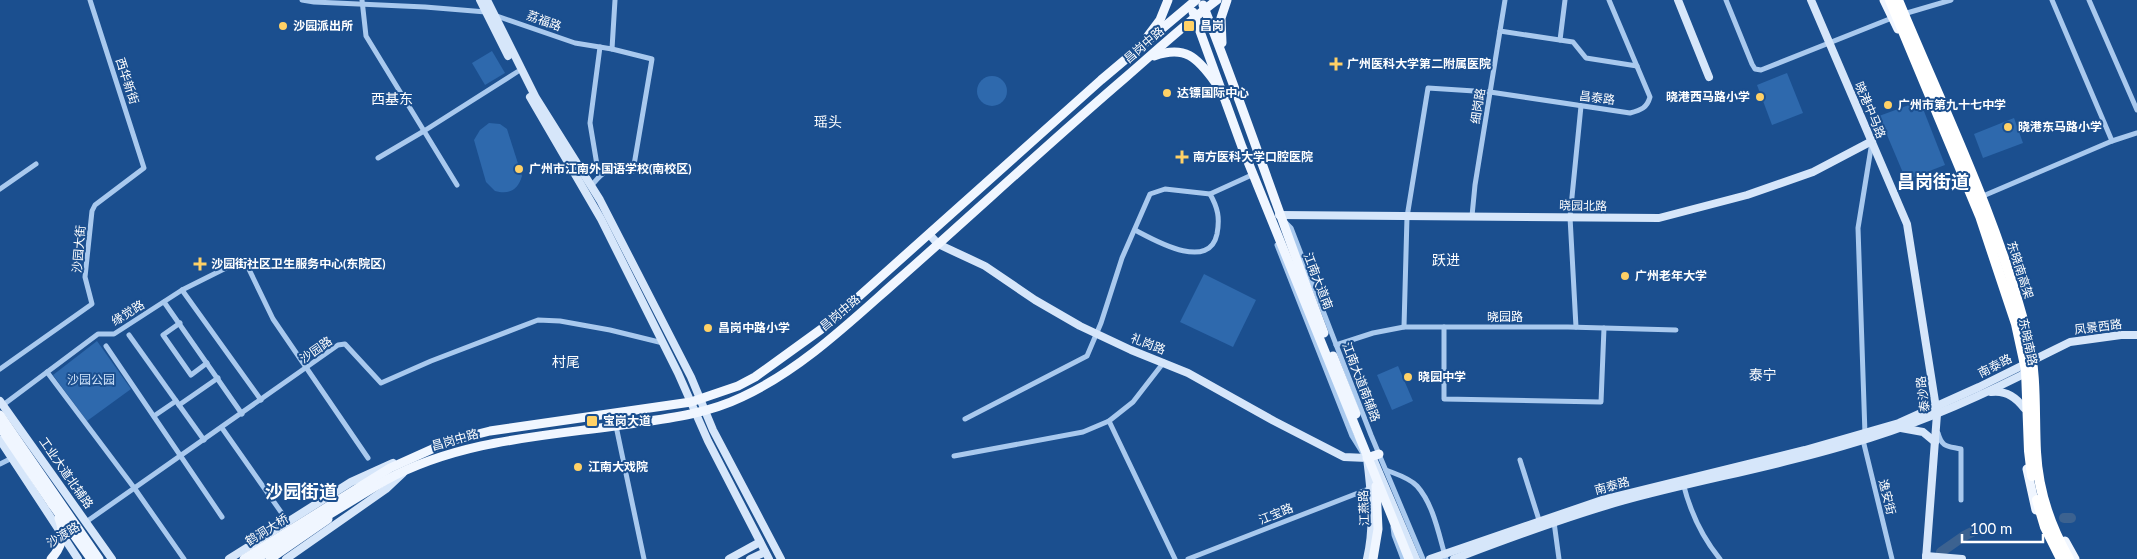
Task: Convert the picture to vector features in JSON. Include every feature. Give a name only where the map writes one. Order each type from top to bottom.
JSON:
[{"type":"highway","name":"东晓南高架","points":[[1890,0],[1980,216],[2016,324],[2026,370],[2029,451],[2033,481],[2045,527],[2061,559]]},
{"type":"highway","name":"东晓南高架","points":[[1903,4],[1987,214],[2025,328],[2034,374],[2036,453],[2040,482],[2050,518],[2067,559]]},
{"type":"main road","points":[[480,0],[516,72],[592,203],[663,343],[708,441],[767,556],[750,559]]},
{"type":"main road","points":[[487,0],[536,98],[591,186],[781,559]]},
{"type":"main road","points":[[1137,50],[1160,20],[1168,0]]},
{"type":"main road","name":"江南大道南","points":[[1201,0],[1248,122],[1276,216],[1341,385],[1416,559]]},
{"type":"main road","name":"昌岗中路","points":[[406,464],[483,445],[706,411],[757,389],[803,359],[916,264],[1194,17],[1217,0]]},
{"type":"main road","points":[[1223,56],[1221,18],[1227,0]]},
{"type":"main road","points":[[1678,0],[1709,77]]},
{"type":"main road","name":"晓港中马路","points":[[1811,0],[1908,228]]},
{"type":"main road","name":"东晓南路","points":[[1884,0],[1940,127],[1976,217],[2009,315],[2021,370],[2025,456],[2030,493],[2040,523],[2056,559]]},
{"type":"main road","name":"昌岗中路","points":[[406,464],[450,441],[476,434],[691,402],[738,386],[755,377],[795,350],[827,325],[1192,2]]},
{"type":"main road","name":"江南大道南","points":[[1192,2],[1194,17],[1254,174],[1276,216]]},
{"type":"main road","name":"东晓南路","points":[[1903,4],[1983,196],[2023,307],[2036,360],[2042,470],[2049,502],[2065,542],[2075,559]]},
{"type":"main road","points":[[1149,57],[1174,51],[1192,56],[1206,70],[1222,92]]},
{"type":"main road","name":"晓园北路","points":[[1276,216],[1570,216],[1659,218],[1748,195],[1813,172],[1872,141]]},
{"type":"main road","name":"泰沙路","points":[[1908,228],[1936,410],[1926,557]]},
{"type":"main road","name":"礼岗路","points":[[928,234],[938,244],[985,266],[1035,300],[1097,334],[1198,377],[1337,453],[1351,458],[1373,456]]},
{"type":"main road","points":[[907,253],[914,253],[918,258],[916,264]]},
{"type":"main road","name":"凤景西路","points":[[2036,360],[2070,342],[2121,335],[2137,335]]},
{"type":"main road","name":"南泰路","points":[[1864,437],[1899,422],[1987,392],[2036,360]]},
{"type":"main road","name":"南泰路","points":[[1430,559],[1445,556],[1539,520],[1602,500],[1683,483],[1899,428],[2021,370]]},
{"type":"main road","points":[[1987,392],[1996,391],[2010,395],[2024,408]]},
{"type":"main road","name":"工业大道北辅路","points":[[2,403],[112,559]]},
{"type":"main road","points":[[0,415],[99,559]]},
{"type":"main road","points":[[0,427],[91,559]]},
{"type":"main road","points":[[1899,428],[1922,432],[1935,442]]},
{"type":"main road","points":[[0,440],[76,559]]},
{"type":"main road","name":"江燕路","points":[[1373,456],[1378,524],[1373,559]]},
{"type":"main road","name":"江燕路","points":[[1367,559],[1370,535],[1373,456]]},
{"type":"main road","points":[[229,559],[290,533],[350,502],[406,464]]},
{"type":"main road","points":[[286,559],[386,489],[406,464]]},
{"type":"main road","name":"鹤洞大桥","points":[[244,559],[406,464]]},
{"type":"main road","points":[[1376,478],[1409,559]]},
{"type":"main road","name":"南泰路","points":[[1454,559],[1554,522],[1683,483]]},
{"type":"main road","points":[[51,559],[60,545],[62,533],[60,520],[52,504]]},
{"type":"main road","points":[[56,527],[71,525],[80,513]]},
{"type":"main road","points":[[1378,524],[1385,520],[1394,521]]},
{"type":"main road","name":"沙渡路","points":[[44,559],[92,531]]},
{"type":"main road","points":[[256,559],[290,533]]},
{"type":"main road","points":[[270,559],[290,533]]},
{"type":"main road","points":[[729,559],[760,542]]},
{"type":"main road","points":[[2065,542],[2067,559]]},
{"type":"main road","points":[[1926,557],[1962,559]]},
{"type":"street","name":"西华新街","points":[[90,0],[144,168]]},
{"type":"street","name":"荔福路","points":[[302,0],[362,2],[486,12],[575,43],[612,49],[652,59],[633,171],[606,171],[599,176]]},
{"type":"street","points":[[612,49],[615,0]]},
{"type":"street","name":"细岗路","points":[[1472,216],[1505,0]]},
{"type":"street","points":[[1560,40],[1565,0]]},
{"type":"street","name":"昌泰路","points":[[1407,217],[1428,88],[1490,92],[1630,113],[1641,110],[1648,104],[1650,97],[1609,0]]},
{"type":"street","points":[[1726,0],[1755,69],[1761,70],[1892,18]]},
{"type":"street","points":[[1903,4],[1951,0]]},
{"type":"street","points":[[2052,0],[2112,141]]},
{"type":"street","points":[[2089,0],[2137,110]]},
{"type":"street","points":[[362,2],[366,36],[457,185]]},
{"type":"street","points":[[1500,31],[1573,42],[1586,58],[1637,66]]},
{"type":"street","points":[[591,186],[599,176],[590,123],[600,47]]},
{"type":"street","points":[[378,158],[516,72]]},
{"type":"street","points":[[1576,327],[1570,216],[1581,106]]},
{"type":"street","points":[[1983,196],[2112,141],[2137,133]]},
{"type":"street","name":"逸安街","points":[[1872,141],[1858,228],[1864,437],[1892,559]]},
{"type":"street","points":[[1,187],[36,164]]},
{"type":"street","name":"沙园大街","points":[[0,369],[92,304],[85,277],[92,211],[95,205],[144,168]]},
{"type":"street","points":[[964,420],[1087,356],[1097,334],[1122,258],[1150,194],[1165,189],[1210,194],[1254,174]]},
{"type":"street","points":[[1135,230],[1174,248],[1200,253],[1207,251],[1216,238],[1220,220],[1216,205],[1210,194]]},
{"type":"street","name":"江南大道南辅路","points":[[1276,216],[1291,228],[1314,314],[1336,345],[1341,385]]},
{"type":"street","points":[[1404,328],[1407,217]]},
{"type":"street","name":"缘觉路","points":[[2,403],[98,334],[114,334],[182,290],[244,259],[273,319],[306,368]]},
{"type":"street","points":[[182,290],[262,400]]},
{"type":"street","points":[[164,302],[242,414]]},
{"type":"street","name":"沙园路","points":[[86,522],[338,345],[345,344],[382,383],[432,361],[538,320],[560,321],[610,330],[663,343]]},
{"type":"street","points":[[180,323],[163,335],[191,375],[207,363]]},
{"type":"street","points":[[1444,327],[1444,399],[1601,402],[1604,328]]},
{"type":"street","name":"晓园路","points":[[1336,345],[1373,333],[1404,328],[1576,327],[1676,330]]},
{"type":"street","points":[[129,335],[204,440]]},
{"type":"street","points":[[106,346],[222,517]]},
{"type":"street","points":[[954,456],[1083,432],[1109,421],[1133,402],[1164,362]]},
{"type":"street","points":[[306,368],[368,458]]},
{"type":"street","points":[[47,372],[135,489],[184,559]]},
{"type":"street","points":[[154,416],[218,378]]},
{"type":"street","points":[[1109,421],[1175,559]]},
{"type":"street","points":[[616,426],[644,559]]},
{"type":"street","points":[[222,428],[290,533]]},
{"type":"street","points":[[1936,428],[1940,442],[1944,446],[1962,449],[1962,500]]},
{"type":"street","points":[[1373,456],[1386,470],[1423,559]]},
{"type":"street","points":[[0,464],[12,458]]},
{"type":"street","points":[[1520,460],[1539,520]]},
{"type":"street","points":[[1386,470],[1403,477],[1417,486],[1429,506],[1445,556]]},
{"type":"street","points":[[1683,483],[1691,509],[1705,542],[1720,559]]},
{"type":"street","name":"江宝路","points":[[1188,559],[1371,488]]},
{"type":"street","points":[[1394,521],[1394,535],[1403,559]]},
{"type":"street","points":[[1554,522],[1559,559]]},
{"type":"green space","points":[[492,51],[505,73],[485,85],[472,63]]},
{"type":"green space","points":[[1787,73],[1803,113],[1772,125],[1757,85]]},
{"type":"green space","points":[[992,76],[998,77],[1006,85],[1006,97],[998,105],[992,106],[986,105],[978,97],[977,91],[978,85],[986,77]]},
{"type":"green space","points":[[1920,101],[1945,165],[1906,180],[1879,116]]},
{"type":"green space","points":[[2014,118],[2023,143],[1983,158],[1974,134]]},
{"type":"green space","points":[[489,123],[500,124],[507,129],[522,176],[518,185],[509,192],[495,191],[486,182],[474,140],[480,130]]},
{"type":"green space","points":[[1204,274],[1256,300],[1233,347],[1180,322]]},
{"type":"green space","name":"沙园公园","points":[[97,341],[131,389],[87,421],[53,375]]},
{"type":"green space","points":[[1398,366],[1413,401],[1392,410],[1377,375]]},
{"type":"waterway","points":[[2064,518],[2071,518]]},
{"type":"waterway","points":[[1941,552],[1978,529]]},
{"type":"place","name":"沙园派出所","points":[[283,26]]},
{"type":"place","name":"昌岗","points":[[1189,26]]},
{"type":"place","name":"广州医科大学第二附属医院","points":[[1336,64]]},
{"type":"place","name":"达镖国际中心","points":[[1167,93]]},
{"type":"place","name":"晓港西马路小学","points":[[1760,97]]},
{"type":"place","name":"广州市第九十七中学","points":[[1888,105]]},
{"type":"place","name":"晓港东马路小学","points":[[2008,127]]},
{"type":"place","name":"南方医科大学口腔医院","points":[[1182,157]]},
{"type":"place","name":"广州市江南外国语学校(南校区)","points":[[519,169]]},
{"type":"place","name":"沙园街社区卫生服务中心(东院区)","points":[[200,264]]},
{"type":"place","name":"广州老年大学","points":[[1625,276]]},
{"type":"place","name":"昌岗中路小学","points":[[708,328]]},
{"type":"place","name":"晓园中学","points":[[1408,377]]},
{"type":"place","name":"宝岗大道","points":[[592,421]]},
{"type":"place","name":"江南大戏院","points":[[578,467]]},
{"type":"district","name":"西基东","points":[[392,99]]},
{"type":"district","name":"瑶头","points":[[828,122]]},
{"type":"district","name":"昌岗街道","points":[[1933,182]]},
{"type":"district","name":"跃进","points":[[1446,260]]},
{"type":"district","name":"村尾","points":[[566,362]]},
{"type":"district","name":"泰宁","points":[[1763,375]]},
{"type":"district","name":"沙园街道","points":[[301,492]]}]
